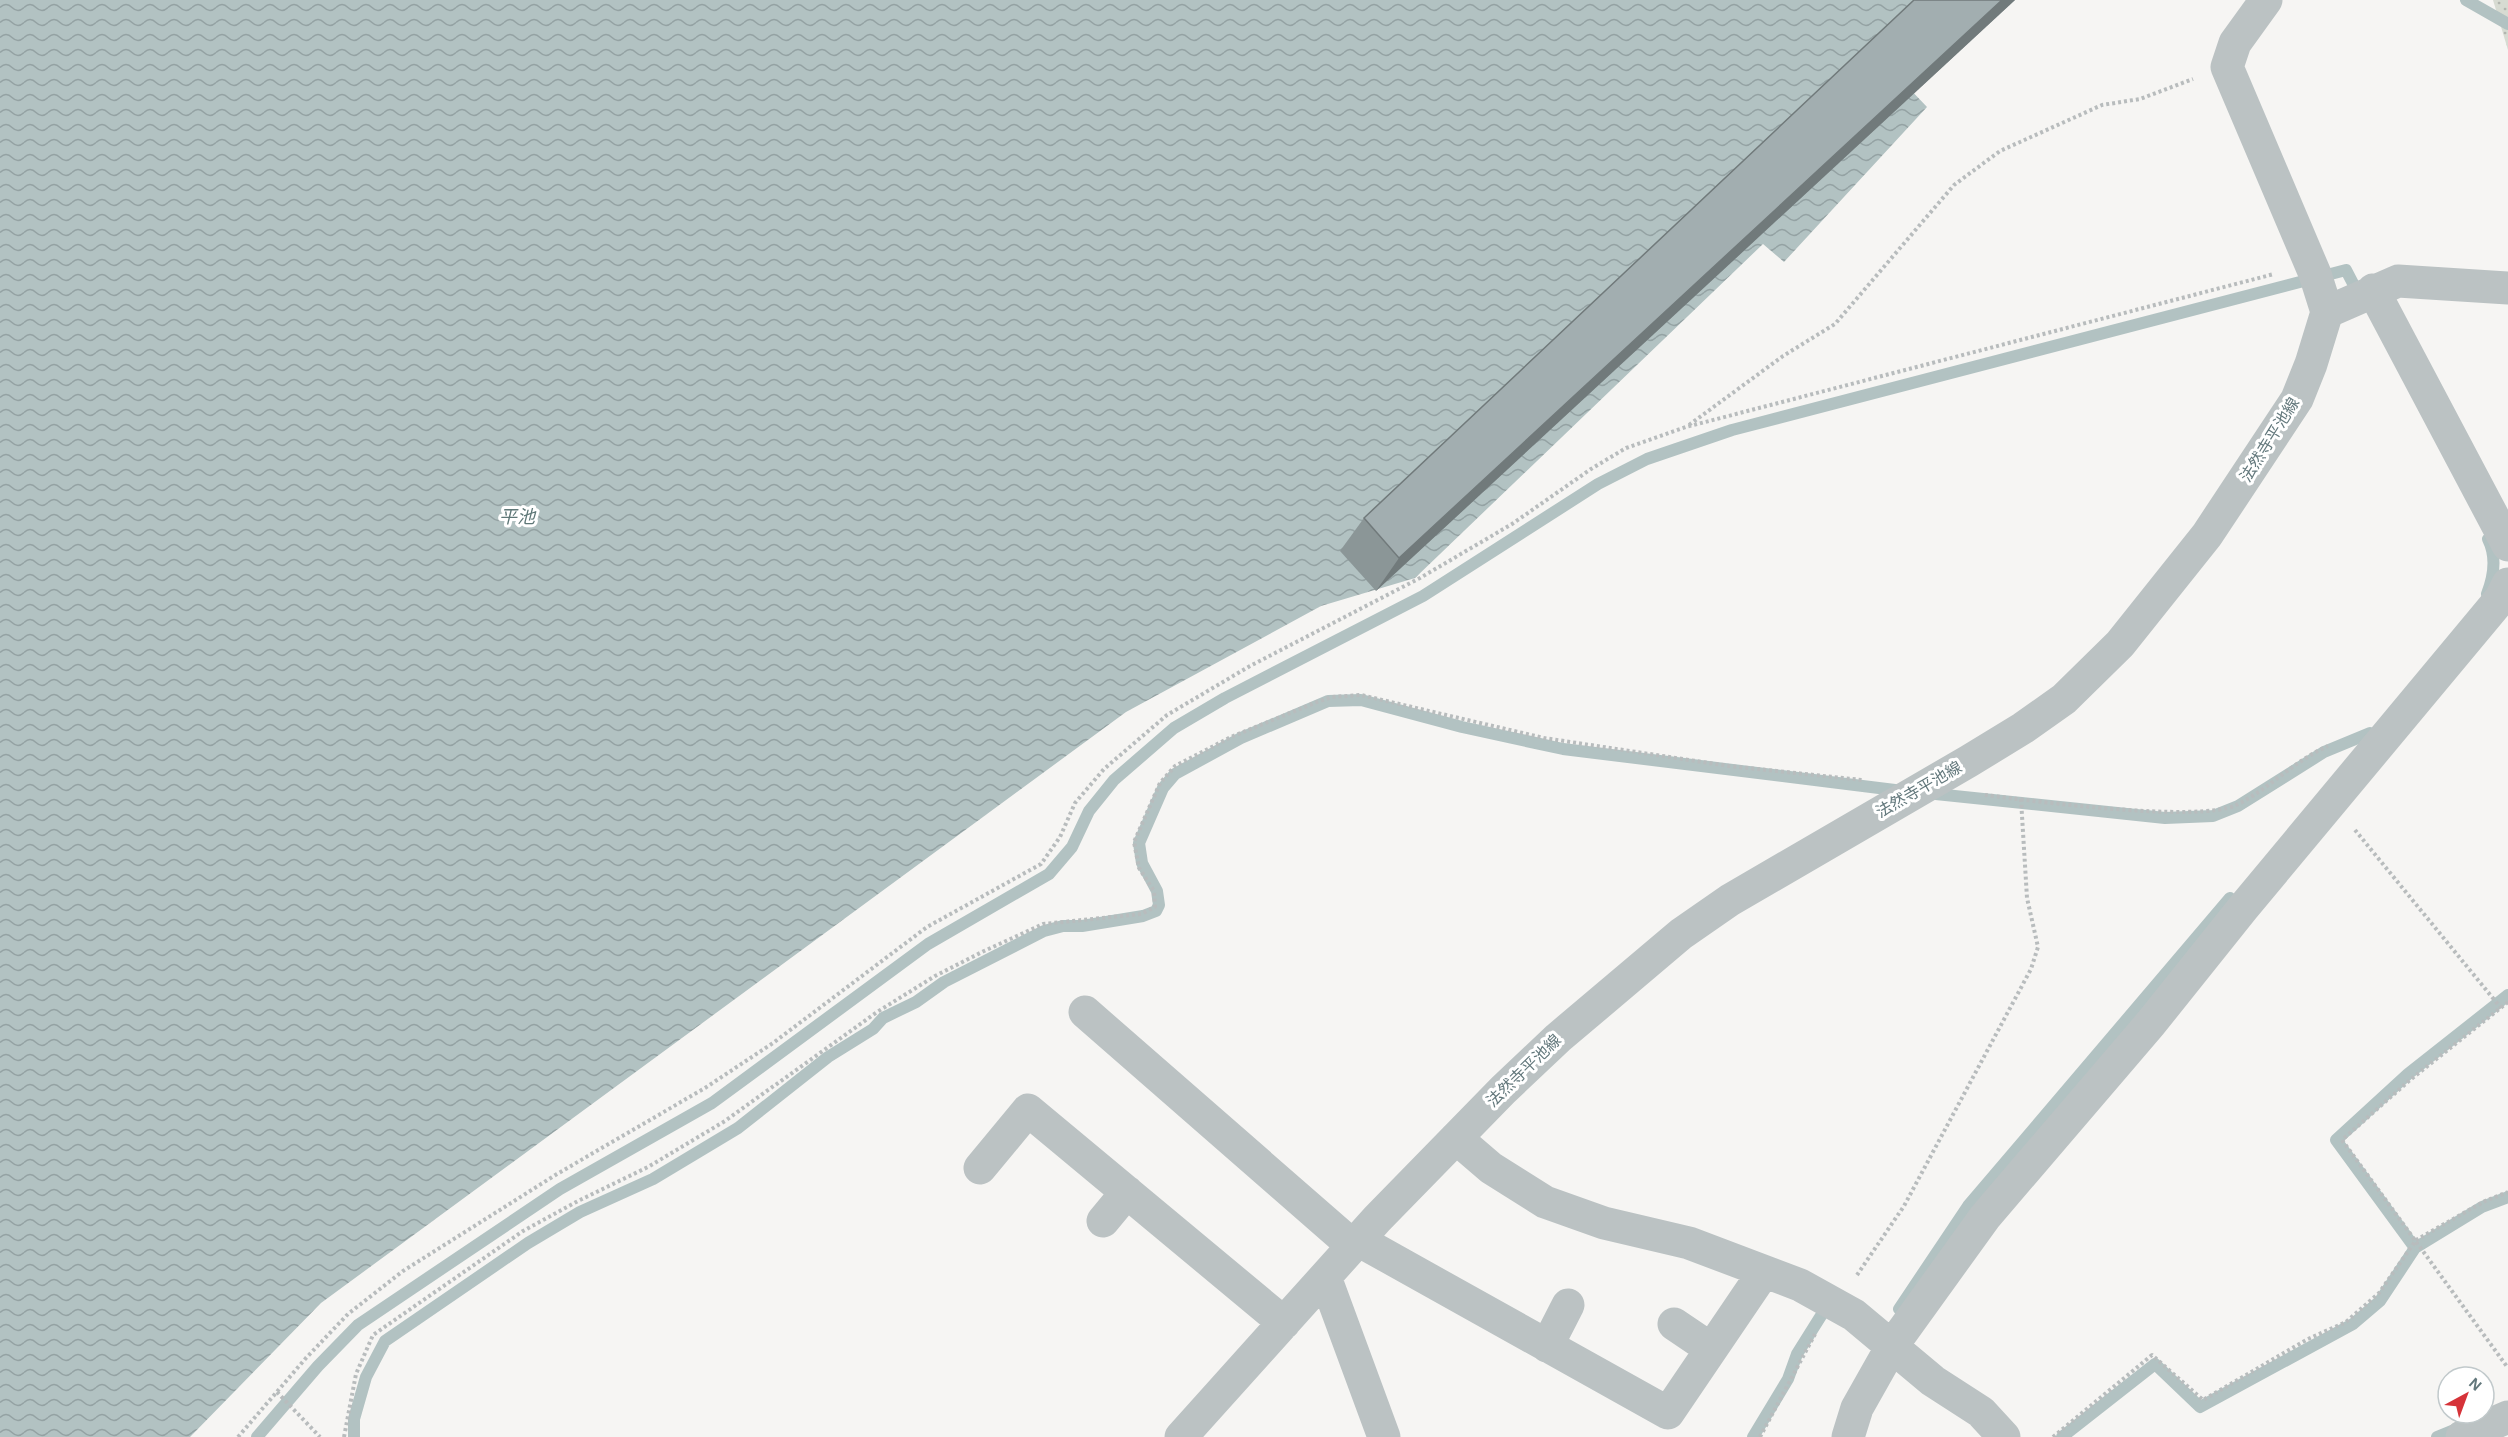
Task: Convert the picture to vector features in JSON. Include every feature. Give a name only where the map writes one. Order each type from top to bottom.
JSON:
[{"type":"street","points":[[2266,0],[2235,44],[2227,67],[2310,264],[2327,312],[2398,281],[2508,288]]},
{"type":"street","points":[[2373,290],[2508,545]]},
{"type":"street","name":"法然寺平池線","points":[[1181,1437],[1355,1243],[1456,1138],[1558,1038],[1681,934],[1740,894],[2023,728],[2056,705],[2120,644],[2207,535],[2285,419],[2311,364],[2327,312]]},
{"type":"street","points":[[1848,1437],[1857,1408],[1892,1346],[1984,1217],[2151,1023],[2336,795],[2501,598],[2508,584]]},
{"type":"street","points":[[1085,1012],[1355,1243],[1668,1413],[1762,1273]]},
{"type":"street","points":[[980,1168],[1028,1110],[1284,1323]]},
{"type":"street","points":[[1456,1138],[1491,1168],[1545,1202],[1604,1223],[1689,1243],[1762,1273],[1800,1285],[1854,1315],[1933,1381],[1982,1412],[2004,1437]]},
{"type":"street","points":[[1103,1221],[1127,1192]]},
{"type":"street","points":[[1325,1277],[1384,1437]]},
{"type":"street","points":[[1547,1346],[1568,1305]]},
{"type":"street","points":[[1674,1324],[1712,1348]]},
{"type":"street","points":[[2462,1437],[2508,1417]]},
{"type":"path","points":[[1686,427],[1783,356],[1835,324],[1954,185],[2000,151],[2102,105],[2140,99],[2177,87],[2210,70],[2227,67]]},
{"type":"path","points":[[238,1437],[348,1314],[403,1271],[557,1174],[705,1089],[773,1043],[927,927],[1041,864],[1082,795],[1104,769],[1167,715],[1250,666],[1420,578],[1512,524],[1591,468],[1626,448],[1686,427],[2310,264]]},
{"type":"path","points":[[344,1437],[356,1374],[373,1335],[523,1232],[578,1200],[648,1167],[725,1121],[877,1012],[935,976],[1043,924],[1141,914],[1155,907],[1154,891],[1139,868],[1134,842],[1160,783],[1175,766],[1252,728],[1332,697],[1361,695],[1544,738],[1729,766],[1839,776],[2021,799],[2164,811],[2212,811],[2235,806],[2331,744]]},
{"type":"path","points":[[2336,795],[2349,823],[2501,1008]]},
{"type":"path","points":[[1761,1437],[1808,1346],[1831,1308],[1836,1305],[1904,1206],[2031,969],[2038,947],[2027,898],[2021,799]]},
{"type":"path","points":[[2508,1002],[2410,1080],[2343,1140],[2508,1368]]},
{"type":"path","points":[[2053,1437],[2152,1355],[2203,1400],[2308,1339],[2346,1322],[2379,1293],[2416,1240],[2485,1201],[2508,1192]]},
{"type":"path","points":[[277,1392],[320,1437]]},
{"type":"shaded area","points":[[2493,0],[2508,0],[2508,50]]},
{"type":"water","name":"平池","points":[[0,0],[1985,0],[1907,86],[1927,107],[1784,262],[1763,244],[1415,578],[1321,606],[1126,712],[321,1303],[190,1437],[0,1437]]},
{"type":"building","points":[[1914,0],[2002,0],[1399,558],[1364,518]]},
{"type":"waterway","points":[[2466,0],[2508,24]]},
{"type":"waterway","points":[[257,1437],[318,1366],[358,1325],[560,1189],[712,1103],[928,944],[1049,874],[1072,847],[1089,811],[1114,780],[1174,728],[1225,698],[1423,596],[1598,484],[1647,459],[1732,430],[2346,270],[2359,295]]},
{"type":"waterway","points":[[2487,594],[2494,566],[2493,553],[2488,539]]},
{"type":"waterway","points":[[354,1437],[354,1419],[366,1377],[385,1341],[528,1243],[580,1212],[653,1179],[738,1128],[828,1057],[873,1029],[883,1018],[916,1002],[944,982],[1044,931],[1063,926],[1082,926],[1143,916],[1156,911],[1159,905],[1157,891],[1142,863],[1139,843],[1163,788],[1175,774],[1241,738],[1328,701],[1361,700],[1462,727],[1563,749],[1903,791]]},
{"type":"waterway","points":[[1926,793],[2165,818],[2213,816],[2238,806],[2324,752],[2370,733]]},
{"type":"waterway","points":[[1899,1309],[1968,1206],[2230,898]]},
{"type":"waterway","points":[[2062,1437],[2155,1364],[2200,1407],[2353,1324],[2380,1301],[2415,1248],[2336,1140],[2408,1074],[2508,995]]},
{"type":"waterway","points":[[2415,1248],[2482,1207],[2508,1197]]},
{"type":"waterway","points":[[1753,1437],[1788,1379],[1797,1354],[1829,1303]]},
{"type":"waterway","points":[[2437,1437],[2459,1428]]}]
